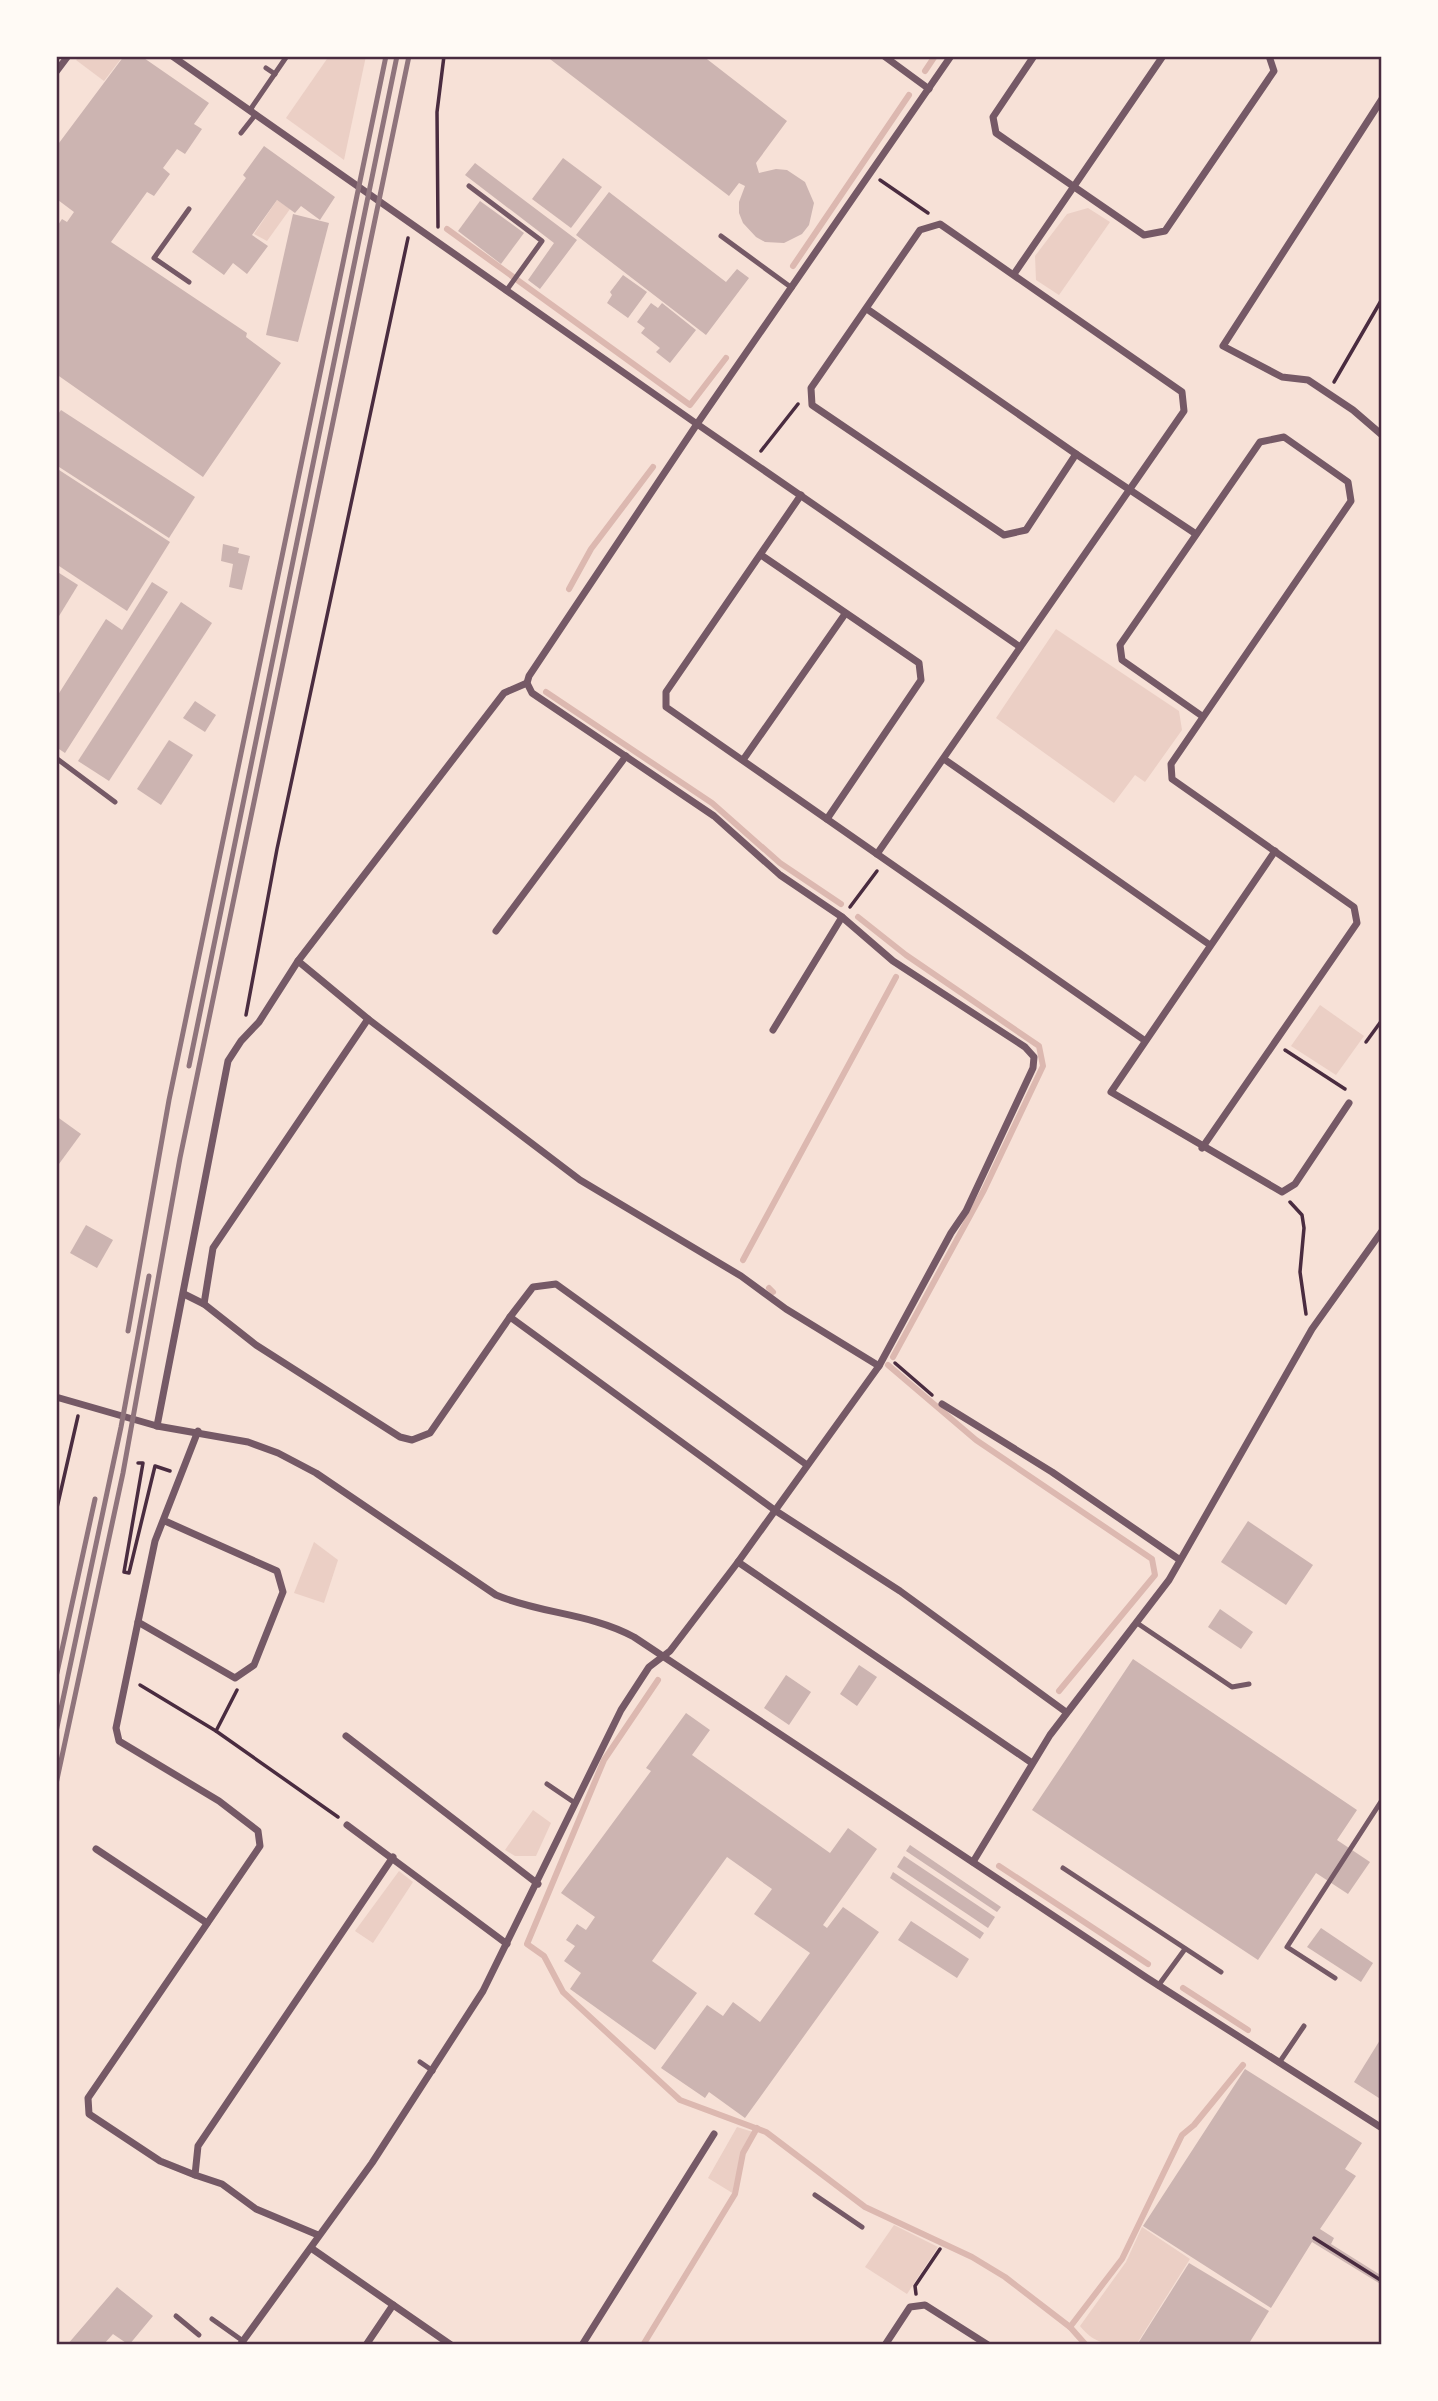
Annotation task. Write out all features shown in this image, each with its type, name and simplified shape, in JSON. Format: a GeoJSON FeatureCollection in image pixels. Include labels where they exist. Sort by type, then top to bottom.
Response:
{"type":"FeatureCollection","features":[{"type":"Feature","properties":{"kind":"street"},"geometry":{"type":"LineString","coordinates":[[56,72],[68,56]]}},
{"type":"Feature","properties":{"kind":"street"},"geometry":{"type":"LineString","coordinates":[[172,56],[696,424],[1020,647]]}},
{"type":"Feature","properties":{"kind":"street"},"geometry":{"type":"LineString","coordinates":[[884,56],[929,89]]}},
{"type":"Feature","properties":{"kind":"street"},"geometry":{"type":"LineString","coordinates":[[157,1426],[228,1062],[241,1041],[259,1022],[298,961],[504,692],[527,683],[696,424],[872,175],[951,56]]}},
{"type":"Feature","properties":{"kind":"street"},"geometry":{"type":"LineString","coordinates":[[1034,56],[993,117],[996,134],[1144,235],[1165,231],[1274,71],[1269,56]]}},
{"type":"Feature","properties":{"kind":"street"},"geometry":{"type":"LineString","coordinates":[[1014,274],[1163,56]]}},
{"type":"Feature","properties":{"kind":"street"},"geometry":{"type":"LineString","coordinates":[[1382,99],[1223,346],[1282,377],[1308,380],[1382,435]]}},
{"type":"Feature","properties":{"kind":"street"},"geometry":{"type":"LineString","coordinates":[[877,854],[1184,411],[1181,392],[1014,274],[940,225],[920,230],[811,388],[812,405],[1004,535],[1026,530],[1076,454]]}},
{"type":"Feature","properties":{"kind":"street"},"geometry":{"type":"LineString","coordinates":[[867,309],[1196,534]]}},
{"type":"Feature","properties":{"kind":"street"},"geometry":{"type":"LineString","coordinates":[[1202,716],[1122,660],[1120,645],[1260,442],[1284,437],[1348,482],[1351,501],[1171,764],[1172,779],[1354,907],[1357,923],[1202,1148]]}},
{"type":"Feature","properties":{"kind":"street"},"geometry":{"type":"LineString","coordinates":[[801,495],[666,692],[666,707],[1144,1041]]}},
{"type":"Feature","properties":{"kind":"street"},"geometry":{"type":"LineString","coordinates":[[761,555],[919,663],[921,680],[827,819]]}},
{"type":"Feature","properties":{"kind":"street"},"geometry":{"type":"LineString","coordinates":[[743,760],[845,614]]}},
{"type":"Feature","properties":{"kind":"street"},"geometry":{"type":"LineString","coordinates":[[242,2343],[433,2071],[483,1991],[621,1710],[649,1667],[670,1651],[776,1511],[879,1366],[951,1233],[966,1211],[1033,1068],[1034,1057],[1025,1047],[893,961],[842,917],[780,874],[714,816],[532,693],[527,683]]}},
{"type":"Feature","properties":{"kind":"street"},"geometry":{"type":"LineString","coordinates":[[496,931],[626,756]]}},
{"type":"Feature","properties":{"kind":"street"},"geometry":{"type":"LineString","coordinates":[[944,759],[1210,945]]}},
{"type":"Feature","properties":{"kind":"street"},"geometry":{"type":"LineString","coordinates":[[1275,851],[1111,1092],[1202,1148],[1282,1192],[1295,1184],[1349,1103]]}},
{"type":"Feature","properties":{"kind":"street"},"geometry":{"type":"LineString","coordinates":[[773,1030],[842,917]]}},
{"type":"Feature","properties":{"kind":"street"},"geometry":{"type":"LineString","coordinates":[[298,961],[368,1020],[580,1181],[741,1276],[786,1309],[879,1366]]}},
{"type":"Feature","properties":{"kind":"street"},"geometry":{"type":"LineString","coordinates":[[204,1304],[213,1248],[368,1020]]}},
{"type":"Feature","properties":{"kind":"street"},"geometry":{"type":"LineString","coordinates":[[973,1862],[1066,1712],[1137,1623],[1185,1556],[1312,1329],[1382,1231]]}},
{"type":"Feature","properties":{"kind":"street"},"geometry":{"type":"LineString","coordinates":[[184,1294],[204,1304],[256,1345],[400,1437],[412,1440],[430,1433],[533,1287],[556,1284],[807,1465]]}},
{"type":"Feature","properties":{"kind":"street"},"geometry":{"type":"LineString","coordinates":[[510,1317],[776,1511],[900,1591],[1066,1712]]}},
{"type":"Feature","properties":{"kind":"street"},"geometry":{"type":"LineString","coordinates":[[56,1397],[157,1426],[198,1431],[247,1442],[316,1473],[496,1595],[514,1603],[597,1620],[634,1637],[1158,1986],[1382,2128]]}},
{"type":"Feature","properties":{"kind":"street"},"geometry":{"type":"LineString","coordinates":[[942,1404],[1185,1556]]}},
{"type":"Feature","properties":{"kind":"street"},"geometry":{"type":"LineString","coordinates":[[198,1431],[155,1541],[116,1728],[119,1741],[219,1801],[258,1831],[260,1846],[88,2098],[89,2115],[160,2161],[222,2184],[256,2209],[318,2235]]}},
{"type":"Feature","properties":{"kind":"street"},"geometry":{"type":"LineString","coordinates":[[138,1622],[235,1678],[254,1665],[284,1592],[277,1571],[165,1521]]}},
{"type":"Feature","properties":{"kind":"street"},"geometry":{"type":"LineString","coordinates":[[738,1562],[1032,1763]]}},
{"type":"Feature","properties":{"kind":"street"},"geometry":{"type":"LineString","coordinates":[[346,1736],[537,1884]]}},
{"type":"Feature","properties":{"kind":"street"},"geometry":{"type":"LineString","coordinates":[[345,1822],[506,1944]]}},
{"type":"Feature","properties":{"kind":"street"},"geometry":{"type":"LineString","coordinates":[[96,1849],[207,1923]]}},
{"type":"Feature","properties":{"kind":"street"},"geometry":{"type":"LineString","coordinates":[[195,2175],[198,2146],[393,1857]]}},
{"type":"Feature","properties":{"kind":"street"},"geometry":{"type":"LineString","coordinates":[[582,2345],[713,2134]]}},
{"type":"Feature","properties":{"kind":"street"},"geometry":{"type":"LineString","coordinates":[[311,2248],[451,2345]]}},
{"type":"Feature","properties":{"kind":"street"},"geometry":{"type":"LineString","coordinates":[[366,2345],[393,2305]]}},
{"type":"Feature","properties":{"kind":"street"},"geometry":{"type":"LineString","coordinates":[[885,2345],[910,2307],[925,2305],[988,2345]]}},
{"type":"Feature","properties":{"kind":"lane"},"geometry":{"type":"LineString","coordinates":[[241,133],[287,56]]}},
{"type":"Feature","properties":{"kind":"lane"},"geometry":{"type":"LineString","coordinates":[[266,68],[275,74]]}},
{"type":"Feature","properties":{"kind":"lane"},"geometry":{"type":"LineString","coordinates":[[470,186],[542,241],[506,291]]}},
{"type":"Feature","properties":{"kind":"lane"},"geometry":{"type":"LineString","coordinates":[[189,209],[154,258],[189,282]]}},
{"type":"Feature","properties":{"kind":"lane"},"geometry":{"type":"LineString","coordinates":[[721,236],[792,288]]}},
{"type":"Feature","properties":{"kind":"lane"},"geometry":{"type":"LineString","coordinates":[[56,758],[115,802]]}},
{"type":"Feature","properties":{"kind":"lane"},"geometry":{"type":"LineString","coordinates":[[1137,1623],[1232,1687],[1249,1684]]}},
{"type":"Feature","properties":{"kind":"lane"},"geometry":{"type":"LineString","coordinates":[[547,1784],[575,1802]]}},
{"type":"Feature","properties":{"kind":"lane"},"geometry":{"type":"LineString","coordinates":[[1335,1978],[1287,1947],[1382,1800]]}},
{"type":"Feature","properties":{"kind":"lane"},"geometry":{"type":"LineString","coordinates":[[1063,1868],[1221,1972]]}},
{"type":"Feature","properties":{"kind":"lane"},"geometry":{"type":"LineString","coordinates":[[1158,1986],[1185,1948]]}},
{"type":"Feature","properties":{"kind":"lane"},"geometry":{"type":"LineString","coordinates":[[1279,2063],[1304,2026]]}},
{"type":"Feature","properties":{"kind":"lane"},"geometry":{"type":"LineString","coordinates":[[420,2062],[433,2071]]}},
{"type":"Feature","properties":{"kind":"lane"},"geometry":{"type":"LineString","coordinates":[[815,2195],[862,2227]]}},
{"type":"Feature","properties":{"kind":"lane"},"geometry":{"type":"LineString","coordinates":[[332,2275],[339,2267]]}},
{"type":"Feature","properties":{"kind":"lane"},"geometry":{"type":"LineString","coordinates":[[176,2316],[199,2335]]}},
{"type":"Feature","properties":{"kind":"lane"},"geometry":{"type":"LineString","coordinates":[[212,2319],[242,2343]]}},
{"type":"Feature","properties":{"kind":"path"},"geometry":{"type":"LineString","coordinates":[[431,237],[438,227],[437,112],[444,56]]}},
{"type":"Feature","properties":{"kind":"path"},"geometry":{"type":"LineString","coordinates":[[872,175],[923,208],[940,225]]}},
{"type":"Feature","properties":{"kind":"path"},"geometry":{"type":"LineString","coordinates":[[241,1041],[277,849],[411,223]]}},
{"type":"Feature","properties":{"kind":"path"},"geometry":{"type":"LineString","coordinates":[[1328,393],[1382,299]]}},
{"type":"Feature","properties":{"kind":"path"},"geometry":{"type":"LineString","coordinates":[[761,451],[811,388]]}},
{"type":"Feature","properties":{"kind":"path"},"geometry":{"type":"LineString","coordinates":[[842,917],[879,869]]}},
{"type":"Feature","properties":{"kind":"path"},"geometry":{"type":"LineString","coordinates":[[1366,1042],[1382,1020]]}},
{"type":"Feature","properties":{"kind":"path"},"geometry":{"type":"LineString","coordinates":[[1274,1043],[1345,1086],[1349,1103]]}},
{"type":"Feature","properties":{"kind":"path"},"geometry":{"type":"LineString","coordinates":[[1282,1192],[1302,1215],[1304,1228],[1300,1282],[1302,1303],[1312,1329]]}},
{"type":"Feature","properties":{"kind":"path"},"geometry":{"type":"LineString","coordinates":[[885,1356],[942,1404]]}},
{"type":"Feature","properties":{"kind":"path"},"geometry":{"type":"LineString","coordinates":[[56,1513],[80,1406]]}},
{"type":"Feature","properties":{"kind":"path"},"geometry":{"type":"LineString","coordinates":[[138,1463],[143,1463],[124,1572],[129,1573],[155,1466],[182,1476]]}},
{"type":"Feature","properties":{"kind":"path"},"geometry":{"type":"LineString","coordinates":[[128,1678],[216,1731],[345,1822]]}},
{"type":"Feature","properties":{"kind":"path"},"geometry":{"type":"LineString","coordinates":[[216,1731],[237,1692],[235,1678]]}},
{"type":"Feature","properties":{"kind":"path"},"geometry":{"type":"LineString","coordinates":[[1314,2238],[1382,2281]]}},
{"type":"Feature","properties":{"kind":"path"},"geometry":{"type":"LineString","coordinates":[[916,2306],[915,2286],[940,2249]]}},
{"type":"Feature","properties":{"kind":"shaded area"},"geometry":{"type":"Polygon","coordinates":[[[80,56],[123,56],[104,81],[76,60],[80,56]]]}},
{"type":"Feature","properties":{"kind":"shaded area"},"geometry":{"type":"Polygon","coordinates":[[[329,56],[366,56],[344,160],[286,118],[329,56]]]}},
{"type":"Feature","properties":{"kind":"shaded area"},"geometry":{"type":"Polygon","coordinates":[[[277,200],[290,209],[267,241],[254,234],[277,200]]]}},
{"type":"Feature","properties":{"kind":"shaded area"},"geometry":{"type":"Polygon","coordinates":[[[1088,208],[1110,222],[1059,295],[1036,280],[1035,256],[1067,214],[1088,208]]]}},
{"type":"Feature","properties":{"kind":"shaded area"},"geometry":{"type":"Polygon","coordinates":[[[1056,629],[1179,711],[1182,730],[1145,782],[1135,775],[1114,803],[996,718],[1056,629]]]}},
{"type":"Feature","properties":{"kind":"shaded area"},"geometry":{"type":"Polygon","coordinates":[[[1320,1005],[1364,1036],[1336,1075],[1291,1046],[1320,1005]]]}},
{"type":"Feature","properties":{"kind":"shaded area"},"geometry":{"type":"Polygon","coordinates":[[[314,1542],[338,1560],[324,1603],[294,1593],[314,1542]]]}},
{"type":"Feature","properties":{"kind":"shaded area"},"geometry":{"type":"Polygon","coordinates":[[[533,1810],[551,1823],[536,1856],[515,1856],[505,1850],[533,1810]]]}},
{"type":"Feature","properties":{"kind":"shaded area"},"geometry":{"type":"Polygon","coordinates":[[[399,1871],[413,1882],[373,1943],[355,1931],[399,1871]]]}},
{"type":"Feature","properties":{"kind":"shaded area"},"geometry":{"type":"Polygon","coordinates":[[[737,2127],[753,2132],[741,2153],[734,2194],[708,2178],[737,2127]]]}},
{"type":"Feature","properties":{"kind":"shaded area"},"geometry":{"type":"Polygon","coordinates":[[[894,2225],[938,2247],[907,2294],[865,2267],[894,2225]]]}},
{"type":"Feature","properties":{"kind":"shaded area"},"geometry":{"type":"Polygon","coordinates":[[[1142,2227],[1190,2259],[1136,2345],[1098,2341],[1080,2326],[1126,2262],[1142,2227]]]}},
{"type":"Feature","properties":{"kind":"building"},"geometry":{"type":"Polygon","coordinates":[[[124,56],[141,56],[209,103],[194,124],[202,129],[185,154],[177,149],[163,168],[170,174],[154,196],[147,192],[111,242],[247,333],[246,337],[281,363],[203,477],[56,374],[56,228],[62,219],[67,222],[74,212],[58,200],[56,202],[56,147],[124,56]]]}},
{"type":"Feature","properties":{"kind":"building"},"geometry":{"type":"Polygon","coordinates":[[[546,56],[703,56],[787,121],[756,163],[759,173],[776,169],[787,170],[805,182],[814,203],[809,225],[802,234],[784,243],[765,242],[756,237],[743,223],[739,213],[739,202],[745,186],[739,183],[729,196],[546,56]]]}},
{"type":"Feature","properties":{"kind":"building"},"geometry":{"type":"Polygon","coordinates":[[[264,146],[335,197],[320,220],[301,206],[295,213],[277,200],[252,235],[268,246],[247,274],[233,263],[224,275],[192,252],[246,178],[243,175],[264,146]]]}},
{"type":"Feature","properties":{"kind":"building"},"geometry":{"type":"Polygon","coordinates":[[[563,158],[602,187],[571,228],[532,199],[563,158]]]}},
{"type":"Feature","properties":{"kind":"building"},"geometry":{"type":"Polygon","coordinates":[[[475,163],[577,240],[540,289],[528,280],[554,243],[465,175],[475,163]]]}},
{"type":"Feature","properties":{"kind":"building"},"geometry":{"type":"Polygon","coordinates":[[[609,192],[726,282],[737,269],[749,278],[706,335],[576,235],[609,192]]]}},
{"type":"Feature","properties":{"kind":"building"},"geometry":{"type":"Polygon","coordinates":[[[480,201],[524,233],[501,264],[458,231],[480,201]]]}},
{"type":"Feature","properties":{"kind":"building"},"geometry":{"type":"Polygon","coordinates":[[[293,214],[329,223],[298,342],[266,335],[293,214]]]}},
{"type":"Feature","properties":{"kind":"building"},"geometry":{"type":"Polygon","coordinates":[[[623,275],[647,292],[628,318],[607,303],[612,295],[610,292],[623,275]]]}},
{"type":"Feature","properties":{"kind":"building"},"geometry":{"type":"Polygon","coordinates":[[[651,303],[658,308],[662,303],[696,330],[670,363],[656,352],[660,348],[641,333],[645,328],[637,322],[651,303]]]}},
{"type":"Feature","properties":{"kind":"building"},"geometry":{"type":"Polygon","coordinates":[[[61,410],[195,497],[169,538],[56,465],[56,417],[61,410]]]}},
{"type":"Feature","properties":{"kind":"building"},"geometry":{"type":"Polygon","coordinates":[[[56,468],[170,542],[127,611],[56,564],[56,468]]]}},
{"type":"Feature","properties":{"kind":"building"},"geometry":{"type":"Polygon","coordinates":[[[223,544],[239,548],[238,553],[250,556],[242,590],[229,587],[233,564],[221,561],[223,544]]]}},
{"type":"Feature","properties":{"kind":"building"},"geometry":{"type":"Polygon","coordinates":[[[56,571],[78,585],[56,621],[56,571]]]}},
{"type":"Feature","properties":{"kind":"building"},"geometry":{"type":"Polygon","coordinates":[[[152,582],[168,592],[65,753],[56,747],[56,698],[106,619],[122,630],[152,582]]]}},
{"type":"Feature","properties":{"kind":"building"},"geometry":{"type":"Polygon","coordinates":[[[181,602],[212,623],[109,781],[78,761],[181,602]]]}},
{"type":"Feature","properties":{"kind":"building"},"geometry":{"type":"Polygon","coordinates":[[[195,701],[216,715],[205,732],[183,718],[195,701]]]}},
{"type":"Feature","properties":{"kind":"building"},"geometry":{"type":"Polygon","coordinates":[[[169,740],[193,755],[161,805],[137,789],[169,740]]]}},
{"type":"Feature","properties":{"kind":"building"},"geometry":{"type":"Polygon","coordinates":[[[56,1116],[81,1134],[56,1168],[56,1116]]]}},
{"type":"Feature","properties":{"kind":"building"},"geometry":{"type":"Polygon","coordinates":[[[86,1225],[113,1240],[97,1268],[70,1253],[86,1225]]]}},
{"type":"Feature","properties":{"kind":"building"},"geometry":{"type":"Polygon","coordinates":[[[1248,1521],[1313,1565],[1286,1605],[1221,1562],[1248,1521]]]}},
{"type":"Feature","properties":{"kind":"building"},"geometry":{"type":"Polygon","coordinates":[[[1220,1609],[1253,1632],[1241,1649],[1208,1627],[1220,1609]]]}},
{"type":"Feature","properties":{"kind":"building"},"geometry":{"type":"Polygon","coordinates":[[[1133,1659],[1357,1810],[1337,1840],[1370,1862],[1348,1894],[1316,1873],[1258,1960],[1032,1810],[1133,1659]]]}},
{"type":"Feature","properties":{"kind":"building"},"geometry":{"type":"Polygon","coordinates":[[[859,1665],[877,1677],[857,1706],[840,1694],[859,1665]]]}},
{"type":"Feature","properties":{"kind":"building"},"geometry":{"type":"Polygon","coordinates":[[[786,1675],[811,1692],[789,1725],[764,1708],[786,1675]]]}},
{"type":"Feature","properties":{"kind":"building"},"geometry":{"type":"Polygon","coordinates":[[[686,1713],[710,1730],[692,1755],[830,1853],[848,1828],[877,1849],[823,1925],[827,1928],[843,1907],[879,1932],[745,2118],[709,2092],[705,2098],[661,2068],[707,2005],[723,2016],[733,2002],[760,2022],[810,1953],[754,1914],[772,1889],[727,1857],[652,1961],[697,1993],[655,2050],[570,1989],[581,1973],[564,1961],[575,1946],[566,1940],[577,1924],[586,1930],[595,1917],[561,1893],[651,1771],[646,1768],[686,1713]]]}},
{"type":"Feature","properties":{"kind":"building"},"geometry":{"type":"Polygon","coordinates":[[[910,1845],[1001,1907],[997,1912],[906,1851],[910,1845]]]}},
{"type":"Feature","properties":{"kind":"building"},"geometry":{"type":"Polygon","coordinates":[[[904,1856],[995,1917],[988,1928],[897,1867],[904,1856]]]}},
{"type":"Feature","properties":{"kind":"building"},"geometry":{"type":"Polygon","coordinates":[[[893,1872],[984,1933],[980,1939],[890,1878],[893,1872]]]}},
{"type":"Feature","properties":{"kind":"building"},"geometry":{"type":"Polygon","coordinates":[[[911,1921],[969,1959],[957,1978],[898,1940],[911,1921]]]}},
{"type":"Feature","properties":{"kind":"building"},"geometry":{"type":"Polygon","coordinates":[[[1321,1928],[1373,1963],[1361,1982],[1307,1947],[1321,1928]]]}},
{"type":"Feature","properties":{"kind":"building"},"geometry":{"type":"Polygon","coordinates":[[[1380,2040],[1382,2041],[1382,2100],[1354,2082],[1380,2040]]]}},
{"type":"Feature","properties":{"kind":"building"},"geometry":{"type":"Polygon","coordinates":[[[1245,2069],[1362,2143],[1345,2169],[1356,2176],[1320,2229],[1334,2238],[1331,2244],[1382,2276],[1382,2285],[1312,2242],[1271,2308],[1143,2226],[1245,2069]]]}},
{"type":"Feature","properties":{"kind":"building"},"geometry":{"type":"Polygon","coordinates":[[[1189,2263],[1269,2311],[1248,2345],[1137,2345],[1189,2263]]]}},
{"type":"Feature","properties":{"kind":"building"},"geometry":{"type":"Polygon","coordinates":[[[117,2287],[153,2316],[129,2345],[113,2334],[103,2345],[67,2345],[117,2287]]]}},
{"type":"Feature","properties":{"kind":"waterway"},"geometry":{"type":"LineString","coordinates":[[925,71],[935,56]]}},
{"type":"Feature","properties":{"kind":"waterway"},"geometry":{"type":"LineString","coordinates":[[793,266],[909,95]]}},
{"type":"Feature","properties":{"kind":"waterway"},"geometry":{"type":"LineString","coordinates":[[447,229],[690,405],[726,358]]}},
{"type":"Feature","properties":{"kind":"waterway"},"geometry":{"type":"LineString","coordinates":[[569,589],[591,549],[653,467]]}},
{"type":"Feature","properties":{"kind":"waterway"},"geometry":{"type":"LineString","coordinates":[[546,692],[712,803],[780,863],[841,904]]}},
{"type":"Feature","properties":{"kind":"waterway"},"geometry":{"type":"LineString","coordinates":[[858,917],[906,955],[1039,1046],[1043,1066],[984,1190],[893,1357]]}},
{"type":"Feature","properties":{"kind":"waterway"},"geometry":{"type":"LineString","coordinates":[[743,1260],[896,977]]}},
{"type":"Feature","properties":{"kind":"waterway"},"geometry":{"type":"LineString","coordinates":[[769,1288],[773,1292]]}},
{"type":"Feature","properties":{"kind":"waterway"},"geometry":{"type":"LineString","coordinates":[[888,1365],[976,1440],[1152,1559],[1155,1575],[1059,1691]]}},
{"type":"Feature","properties":{"kind":"waterway"},"geometry":{"type":"LineString","coordinates":[[658,1680],[604,1760],[527,1944],[544,1956],[563,1992],[680,2100],[766,2132],[865,2207],[972,2257],[1005,2277],[1070,2327],[1086,2345]]}},
{"type":"Feature","properties":{"kind":"waterway"},"geometry":{"type":"LineString","coordinates":[[999,1866],[1148,1964]]}},
{"type":"Feature","properties":{"kind":"waterway"},"geometry":{"type":"LineString","coordinates":[[1183,1988],[1248,2030]]}},
{"type":"Feature","properties":{"kind":"waterway"},"geometry":{"type":"LineString","coordinates":[[1070,2327],[1122,2259],[1182,2135],[1194,2125],[1243,2065]]}},
{"type":"Feature","properties":{"kind":"waterway"},"geometry":{"type":"LineString","coordinates":[[643,2345],[735,2194],[743,2153],[757,2128]]}},
{"type":"Feature","properties":{"kind":"railway"},"geometry":{"type":"LineString","coordinates":[[128,1331],[169,1100],[386,56]]}},
{"type":"Feature","properties":{"kind":"railway"},"geometry":{"type":"LineString","coordinates":[[189,1066],[397,56]]}},
{"type":"Feature","properties":{"kind":"railway"},"geometry":{"type":"LineString","coordinates":[[56,1784],[123,1473],[180,1158],[409,56]]}},
{"type":"Feature","properties":{"kind":"railway"},"geometry":{"type":"LineString","coordinates":[[56,1732],[121,1427],[149,1276]]}},
{"type":"Feature","properties":{"kind":"railway"},"geometry":{"type":"LineString","coordinates":[[56,1677],[95,1499]]}}]}
